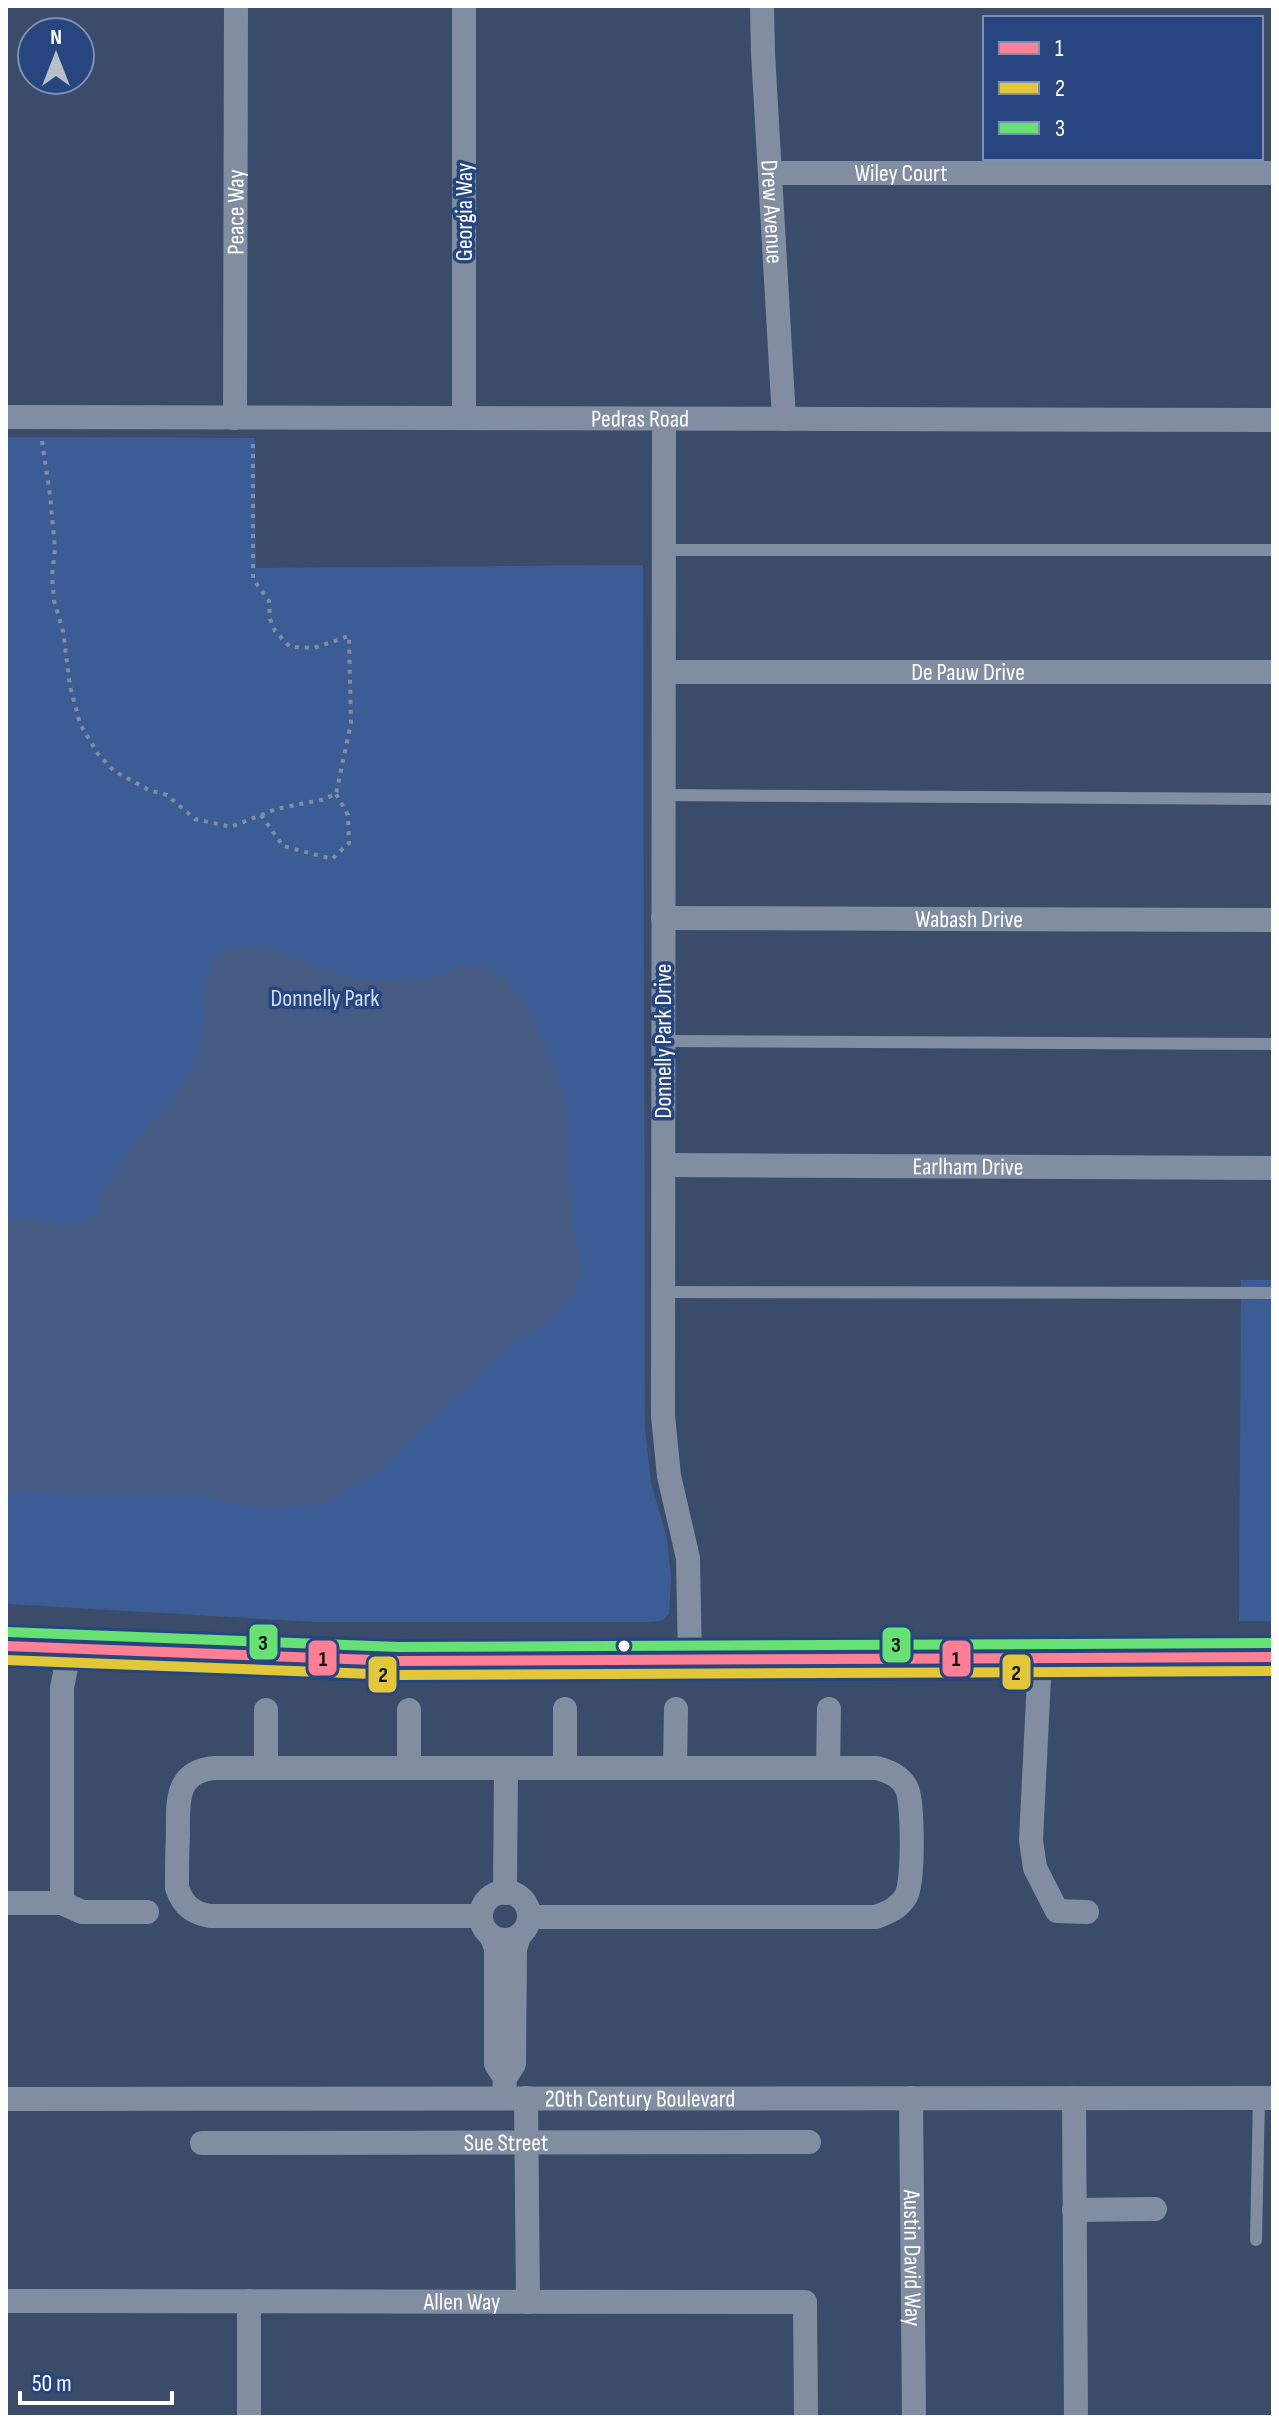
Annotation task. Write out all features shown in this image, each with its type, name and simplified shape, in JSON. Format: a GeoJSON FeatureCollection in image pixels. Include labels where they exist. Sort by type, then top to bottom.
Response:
{"type":"FeatureCollection","features":[{"type":"Feature","properties":{"kind":"street","name":"Peace Way"},"geometry":{"type":"LineString","coordinates":[[235,418],[236,6]]}},
{"type":"Feature","properties":{"kind":"street","name":"Georgia Way"},"geometry":{"type":"LineString","coordinates":[[464,6],[464,418]]}},
{"type":"Feature","properties":{"kind":"street","name":"Drew Avenue"},"geometry":{"type":"LineString","coordinates":[[762,6],[784,419]]}},
{"type":"Feature","properties":{"kind":"street","name":"Wiley Court"},"geometry":{"type":"LineString","coordinates":[[771,173],[1273,173]]}},
{"type":"Feature","properties":{"kind":"street","name":"Pedras Road"},"geometry":{"type":"LineString","coordinates":[[6,417],[1273,420]]}},
{"type":"Feature","properties":{"kind":"street","name":"Donnelly Park Drive"},"geometry":{"type":"LineString","coordinates":[[664,419],[662,1292],[665,1452],[688,1558],[690,1660]]}},
{"type":"Feature","properties":{"kind":"street","name":"De Pauw Drive"},"geometry":{"type":"LineString","coordinates":[[664,672],[1273,672]]}},
{"type":"Feature","properties":{"kind":"street","name":"Wabash Drive"},"geometry":{"type":"LineString","coordinates":[[663,918],[1273,920]]}},
{"type":"Feature","properties":{"kind":"street","name":"Earlham Drive"},"geometry":{"type":"LineString","coordinates":[[664,1165],[1273,1168]]}},
{"type":"Feature","properties":{"kind":"street"},"geometry":{"type":"LineString","coordinates":[[6,1646],[399,1661],[1273,1657]]}},
{"type":"Feature","properties":{"kind":"street"},"geometry":{"type":"LineString","coordinates":[[62,1903],[62,1688],[70,1648]]}},
{"type":"Feature","properties":{"kind":"street"},"geometry":{"type":"LineString","coordinates":[[1040,1658],[1031,1840],[1035,1868],[1057,1911],[1087,1912]]}},
{"type":"Feature","properties":{"kind":"street"},"geometry":{"type":"LineString","coordinates":[[565,1709],[565,1768]]}},
{"type":"Feature","properties":{"kind":"street"},"geometry":{"type":"LineString","coordinates":[[675,1768],[676,1709]]}},
{"type":"Feature","properties":{"kind":"street"},"geometry":{"type":"LineString","coordinates":[[828,1768],[829,1709]]}},
{"type":"Feature","properties":{"kind":"street"},"geometry":{"type":"LineString","coordinates":[[266,1710],[266,1768]]}},
{"type":"Feature","properties":{"kind":"street"},"geometry":{"type":"LineString","coordinates":[[409,1710],[409,1768]]}},
{"type":"Feature","properties":{"kind":"street"},"geometry":{"type":"LineString","coordinates":[[505,1893],[506,1768]]}},
{"type":"Feature","properties":{"kind":"street"},"geometry":{"type":"LineString","coordinates":[[828,1768],[877,1768],[889,1771],[907,1789],[910,1802],[911,1878],[901,1904],[890,1912],[876,1917],[524,1926],[505,1940],[486,1926],[210,1916],[188,1908],[177,1888],[178,1803],[189,1777],[200,1769],[828,1768]]}},
{"type":"Feature","properties":{"kind":"street"},"geometry":{"type":"LineString","coordinates":[[512,2091],[515,1949],[524,1926],[525,1903],[513,1894],[505,1893],[486,1902],[486,1926],[496,1948],[496,2064],[512,2091],[527,2142],[528,2302]]}},
{"type":"Feature","properties":{"kind":"street"},"geometry":{"type":"LineString","coordinates":[[6,1903],[62,1903],[82,1912],[147,1912]]}},
{"type":"Feature","properties":{"kind":"street","name":"20th Century Boulevard"},"geometry":{"type":"LineString","coordinates":[[6,2099],[512,2091],[911,2098],[1266,2098]]}},
{"type":"Feature","properties":{"kind":"street","name":"Austin David Way"},"geometry":{"type":"LineString","coordinates":[[911,2098],[914,2417]]}},
{"type":"Feature","properties":{"kind":"street"},"geometry":{"type":"LineString","coordinates":[[1074,2098],[1076,2417]]}},
{"type":"Feature","properties":{"kind":"street","name":"Sue Street"},"geometry":{"type":"LineString","coordinates":[[202,2143],[809,2142]]}},
{"type":"Feature","properties":{"kind":"street"},"geometry":{"type":"LineString","coordinates":[[1074,2210],[1155,2209]]}},
{"type":"Feature","properties":{"kind":"street","name":"Allen Way"},"geometry":{"type":"LineString","coordinates":[[6,2301],[805,2302],[806,2417]]}},
{"type":"Feature","properties":{"kind":"street"},"geometry":{"type":"LineString","coordinates":[[249,2301],[249,2417]]}},
{"type":"Feature","properties":{"kind":"lane"},"geometry":{"type":"LineString","coordinates":[[663,550],[1273,550]]}},
{"type":"Feature","properties":{"kind":"lane"},"geometry":{"type":"LineString","coordinates":[[664,795],[1273,799]]}},
{"type":"Feature","properties":{"kind":"lane"},"geometry":{"type":"LineString","coordinates":[[663,1041],[1273,1044]]}},
{"type":"Feature","properties":{"kind":"lane"},"geometry":{"type":"LineString","coordinates":[[662,1292],[1273,1293]]}},
{"type":"Feature","properties":{"kind":"lane"},"geometry":{"type":"LineString","coordinates":[[1256,2240],[1266,2098]]}},
{"type":"Feature","properties":{"kind":"path"},"geometry":{"type":"LineString","coordinates":[[42,441],[55,549],[52,576],[54,601],[63,631],[70,686],[80,724],[98,754],[114,771],[149,790],[167,795],[195,819],[231,827],[276,809],[336,794]]}},
{"type":"Feature","properties":{"kind":"path"},"geometry":{"type":"LineString","coordinates":[[253,441],[253,579],[269,601],[270,619],[275,631],[290,647],[302,649],[349,636],[351,723],[336,794],[348,815],[349,843],[332,859],[283,846],[261,815]]}},
{"type":"Feature","properties":{"kind":"green space","name":"Donnelly Park"},"geometry":{"type":"Polygon","coordinates":[[[6,437],[255,438],[256,568],[643,565],[645,1428],[651,1482],[667,1539],[671,1577],[669,1614],[663,1620],[314,1622],[6,1604],[6,437]]]}},
{"type":"Feature","properties":{"kind":"green space"},"geometry":{"type":"Polygon","coordinates":[[[1241,1280],[1273,1280],[1273,1621],[1239,1621],[1241,1280]]]}},
{"type":"Feature","properties":{"kind":"shaded area"},"geometry":{"type":"Polygon","coordinates":[[[236,945],[272,949],[350,977],[395,981],[430,979],[461,966],[476,966],[499,973],[508,981],[530,1011],[554,1066],[568,1113],[568,1187],[573,1204],[575,1241],[584,1273],[563,1306],[547,1322],[514,1342],[374,1474],[326,1503],[253,1507],[199,1496],[6,1492],[6,1218],[68,1226],[101,1213],[97,1197],[147,1126],[177,1094],[195,1061],[205,1020],[203,994],[212,958],[236,945]]]}},
{"type":"Feature","properties":{"kind":"transit line","name":"3"},"geometry":{"type":"LineString","coordinates":[[7,1632],[399,1647],[1273,1643]]}},
{"type":"Feature","properties":{"kind":"transit line","name":"1"},"geometry":{"type":"LineString","coordinates":[[6,1646],[399,1661],[1273,1657]]}},
{"type":"Feature","properties":{"kind":"transit line","name":"2"},"geometry":{"type":"LineString","coordinates":[[6,1660],[399,1675],[1273,1671]]}}]}
